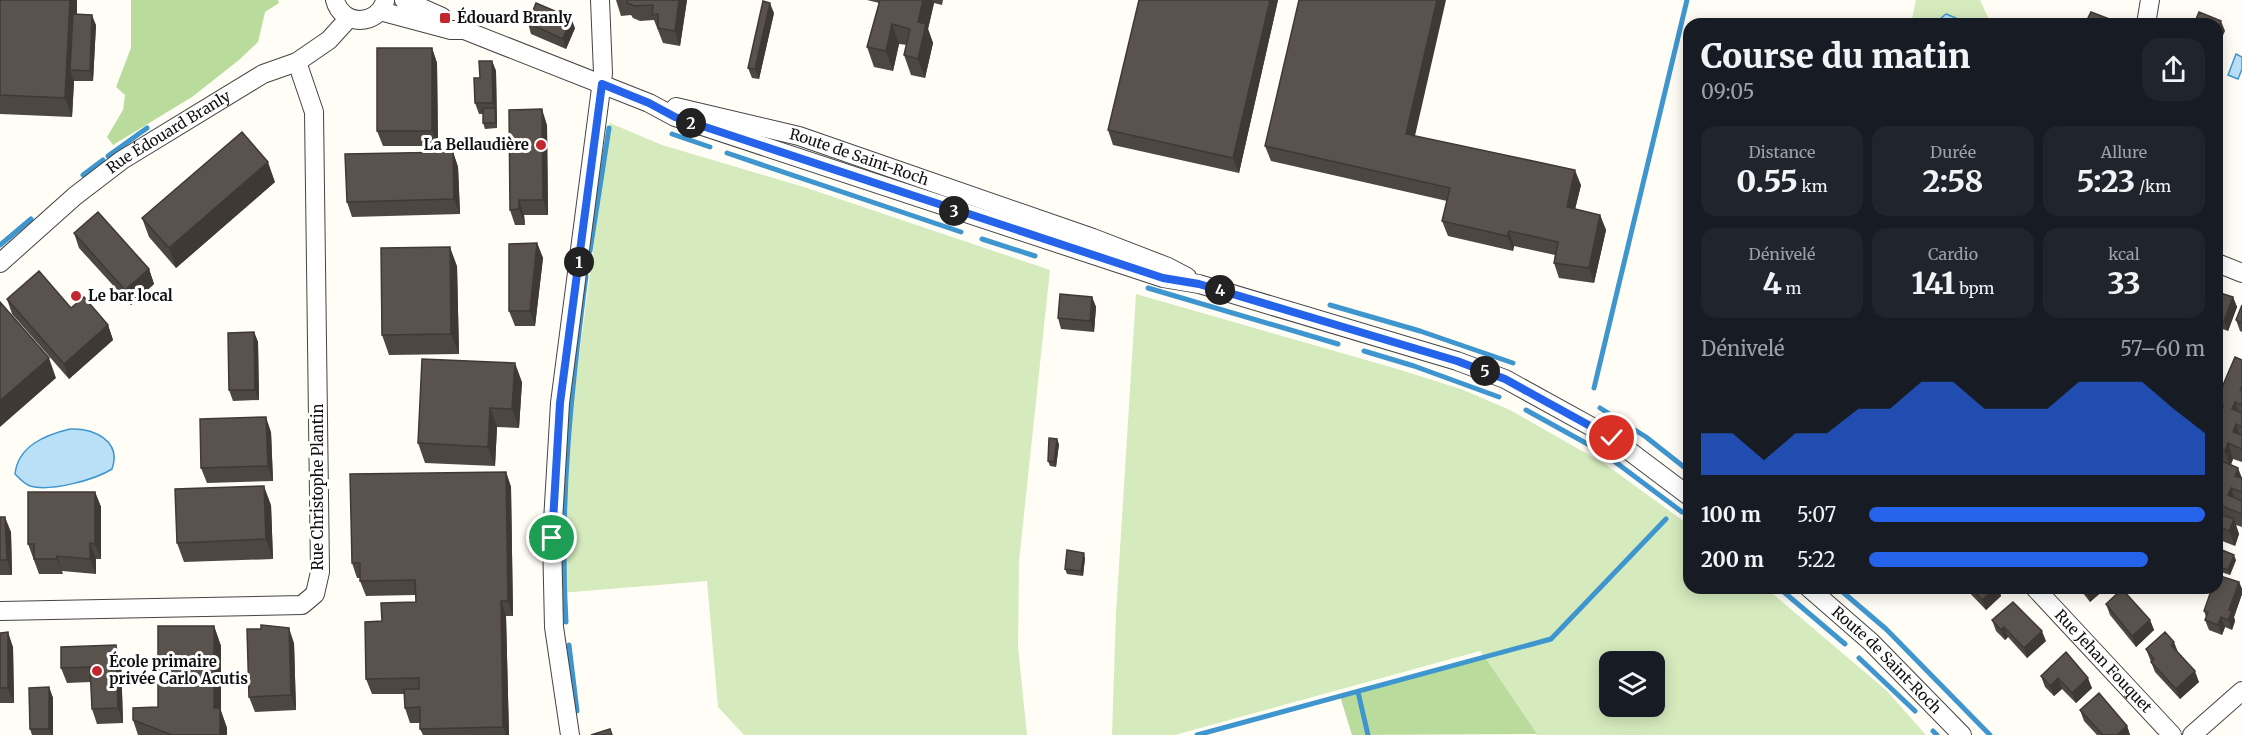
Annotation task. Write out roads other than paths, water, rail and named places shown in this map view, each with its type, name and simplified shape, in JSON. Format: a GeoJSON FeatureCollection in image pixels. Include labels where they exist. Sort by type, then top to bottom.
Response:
{"type":"FeatureCollection","features":[{"type":"Feature","properties":{"kind":"street"},"geometry":{"type":"LineString","coordinates":[[335,0],[341,13],[349,18],[366,20],[383,6]]}},
{"type":"Feature","properties":{"kind":"street","name":"Route de Saint-Roch"},"geometry":{"type":"LineString","coordinates":[[404,0],[455,22],[464,30]]}},
{"type":"Feature","properties":{"kind":"street"},"geometry":{"type":"LineString","coordinates":[[570,735],[554,627],[552,538],[560,403],[602,81],[600,0]]}},
{"type":"Feature","properties":{"kind":"street"},"geometry":{"type":"LineString","coordinates":[[2147,18],[2150,0]]}},
{"type":"Feature","properties":{"kind":"street","name":"Route de Saint-Roch"},"geometry":{"type":"LineString","coordinates":[[383,6],[451,30],[464,30],[602,81],[684,120],[958,213],[1163,278],[1199,284],[1457,361],[1505,379],[1612,438],[1683,491]]}},
{"type":"Feature","properties":{"kind":"street","name":"Rue Édouard Branly"},"geometry":{"type":"LineString","coordinates":[[0,263],[75,196],[122,160],[263,74],[297,62],[329,40],[349,18]]}},
{"type":"Feature","properties":{"kind":"street","name":"Rue Christophe Plantin"},"geometry":{"type":"LineString","coordinates":[[0,612],[302,605],[315,594],[320,572],[314,112],[297,62]]}},
{"type":"Feature","properties":{"kind":"street"},"geometry":{"type":"LineString","coordinates":[[2223,265],[2242,273]]}},
{"type":"Feature","properties":{"kind":"street","name":"Route de Saint-Roch"},"geometry":{"type":"LineString","coordinates":[[1816,594],[1871,642],[1962,735]]}},
{"type":"Feature","properties":{"kind":"street","name":"Rue Jehan Fouquet"},"geometry":{"type":"LineString","coordinates":[[2041,594],[2172,735]]}},
{"type":"Feature","properties":{"kind":"street"},"geometry":{"type":"LineString","coordinates":[[2192,735],[2242,691]]}},
{"type":"Feature","properties":{"kind":"water"},"geometry":{"type":"Polygon","coordinates":[[[1946,14],[1956,18],[1941,18],[1946,14]]]}},
{"type":"Feature","properties":{"kind":"water"},"geometry":{"type":"Polygon","coordinates":[[[2236,54],[2242,57],[2242,69],[2238,79],[2228,75],[2236,54]]]}},
{"type":"Feature","properties":{"kind":"water"},"geometry":{"type":"Polygon","coordinates":[[[70,429],[88,431],[104,438],[113,451],[112,469],[84,481],[48,487],[30,486],[15,474],[21,456],[34,443],[70,429]]]}},
{"type":"Feature","properties":{"kind":"waterway"},"geometry":{"type":"LineString","coordinates":[[1594,388],[1687,0]]}},
{"type":"Feature","properties":{"kind":"waterway"},"geometry":{"type":"LineString","coordinates":[[108,156],[147,128]]}},
{"type":"Feature","properties":{"kind":"waterway"},"geometry":{"type":"LineString","coordinates":[[590,251],[609,128]]}},
{"type":"Feature","properties":{"kind":"waterway"},"geometry":{"type":"LineString","coordinates":[[672,134],[710,147]]}},
{"type":"Feature","properties":{"kind":"waterway"},"geometry":{"type":"LineString","coordinates":[[727,153],[961,232]]}},
{"type":"Feature","properties":{"kind":"waterway"},"geometry":{"type":"LineString","coordinates":[[83,175],[103,160]]}},
{"type":"Feature","properties":{"kind":"waterway"},"geometry":{"type":"LineString","coordinates":[[0,245],[31,219]]}},
{"type":"Feature","properties":{"kind":"waterway"},"geometry":{"type":"LineString","coordinates":[[982,239],[1035,256]]}},
{"type":"Feature","properties":{"kind":"waterway"},"geometry":{"type":"LineString","coordinates":[[566,622],[565,492],[586,276]]}},
{"type":"Feature","properties":{"kind":"waterway"},"geometry":{"type":"LineString","coordinates":[[1148,288],[1338,344]]}},
{"type":"Feature","properties":{"kind":"waterway"},"geometry":{"type":"LineString","coordinates":[[1330,305],[1420,331],[1513,363]]}},
{"type":"Feature","properties":{"kind":"waterway"},"geometry":{"type":"LineString","coordinates":[[1364,351],[1414,366],[1499,397]]}},
{"type":"Feature","properties":{"kind":"waterway"},"geometry":{"type":"LineString","coordinates":[[1600,408],[1646,437],[1683,466]]}},
{"type":"Feature","properties":{"kind":"waterway"},"geometry":{"type":"LineString","coordinates":[[1526,410],[1602,452],[1682,512]]}},
{"type":"Feature","properties":{"kind":"waterway"},"geometry":{"type":"LineString","coordinates":[[1197,735],[1551,639],[1666,519]]}},
{"type":"Feature","properties":{"kind":"waterway"},"geometry":{"type":"LineString","coordinates":[[1786,594],[1845,644]]}},
{"type":"Feature","properties":{"kind":"waterway"},"geometry":{"type":"LineString","coordinates":[[1845,594],[1886,629],[1990,735]]}},
{"type":"Feature","properties":{"kind":"waterway"},"geometry":{"type":"LineString","coordinates":[[569,645],[577,711]]}},
{"type":"Feature","properties":{"kind":"waterway"},"geometry":{"type":"LineString","coordinates":[[1859,658],[1915,711]]}},
{"type":"Feature","properties":{"kind":"waterway"},"geometry":{"type":"LineString","coordinates":[[1358,692],[1368,735]]}},
{"type":"Feature","properties":{"kind":"waterway"},"geometry":{"type":"LineString","coordinates":[[1933,731],[1937,735]]}},
{"type":"Feature","properties":{"kind":"place","name":"Édouard Branly"},"geometry":{"type":"Point","coordinates":[445,18]}},
{"type":"Feature","properties":{"kind":"place","name":"La Bellaudière"},"geometry":{"type":"Point","coordinates":[541,145]}},
{"type":"Feature","properties":{"kind":"place","name":"Le bar local"},"geometry":{"type":"Point","coordinates":[76,296]}},
{"type":"Feature","properties":{"kind":"place","name":"École primaire privée Carlo Acutis"},"geometry":{"type":"Point","coordinates":[97,671]}}]}
